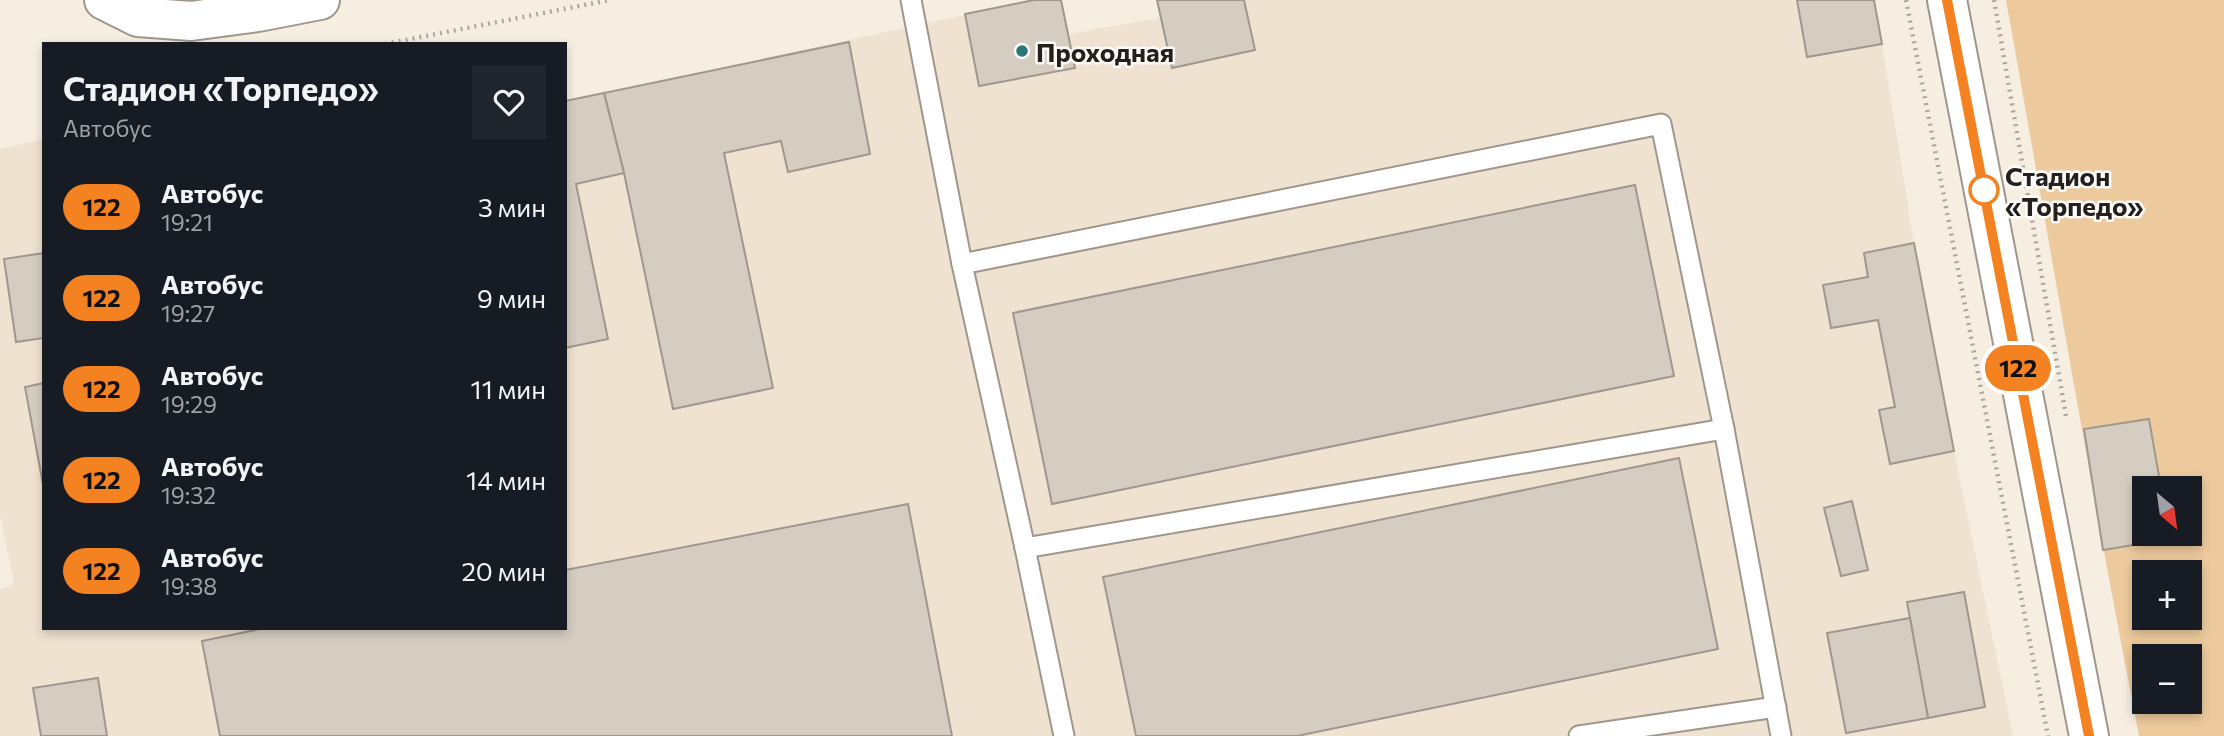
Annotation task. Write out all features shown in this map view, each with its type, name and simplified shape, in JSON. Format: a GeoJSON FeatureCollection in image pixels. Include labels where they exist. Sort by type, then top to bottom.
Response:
{"type":"FeatureCollection","features":[{"type":"Feature","properties":{"kind":"street"},"geometry":{"type":"LineString","coordinates":[[104,0],[138,17],[191,21],[320,0]]}},
{"type":"Feature","properties":{"kind":"street"},"geometry":{"type":"LineString","coordinates":[[1947,0],[2089,736]]}},
{"type":"Feature","properties":{"kind":"lane"},"geometry":{"type":"LineString","coordinates":[[911,0],[962,264],[1026,548],[1064,736]]}},
{"type":"Feature","properties":{"kind":"lane"},"geometry":{"type":"LineString","coordinates":[[962,264],[1661,124],[1724,429],[1781,736]]}},
{"type":"Feature","properties":{"kind":"lane"},"geometry":{"type":"LineString","coordinates":[[1026,548],[1724,429]]}},
{"type":"Feature","properties":{"kind":"lane"},"geometry":{"type":"LineString","coordinates":[[1579,736],[1776,707]]}},
{"type":"Feature","properties":{"kind":"path"},"geometry":{"type":"LineString","coordinates":[[395,42],[610,0]]}},
{"type":"Feature","properties":{"kind":"path"},"geometry":{"type":"LineString","coordinates":[[1906,0],[2048,736]]}},
{"type":"Feature","properties":{"kind":"path"},"geometry":{"type":"LineString","coordinates":[[1994,0],[2068,427]]}},
{"type":"Feature","properties":{"kind":"shaded area"},"geometry":{"type":"Polygon","coordinates":[[[1034,0],[1061,0],[1069,34],[1160,18],[1157,0],[1797,0],[1808,57],[1882,44],[1914,243],[1864,253],[1868,277],[1823,285],[1831,328],[1878,320],[1895,407],[1879,410],[1890,464],[1954,451],[2013,736],[0,736],[0,590],[14,583],[0,516],[0,149],[42,139],[42,630],[567,630],[567,101],[1034,0]]]}},
{"type":"Feature","properties":{"kind":"shaded area"},"geometry":{"type":"Polygon","coordinates":[[[2006,0],[2224,0],[2224,736],[2139,736],[2135,714],[2202,714],[2202,644],[2132,644],[2132,699],[2006,0]]]}},
{"type":"Feature","properties":{"kind":"building","name":"Проходная"},"geometry":{"type":"Polygon","coordinates":[[[1034,0],[1061,0],[1075,68],[979,86],[965,14],[1034,0]]]}},
{"type":"Feature","properties":{"kind":"building"},"geometry":{"type":"Polygon","coordinates":[[[1157,0],[1244,0],[1255,50],[1172,68],[1157,0]]]}},
{"type":"Feature","properties":{"kind":"building"},"geometry":{"type":"Polygon","coordinates":[[[1797,0],[1874,0],[1882,44],[1807,57],[1797,0]]]}},
{"type":"Feature","properties":{"kind":"building"},"geometry":{"type":"Polygon","coordinates":[[[849,42],[870,154],[788,172],[781,141],[724,153],[773,388],[673,409],[624,173],[604,93],[849,42]]]}},
{"type":"Feature","properties":{"kind":"building"},"geometry":{"type":"Polygon","coordinates":[[[604,93],[624,173],[576,184],[608,339],[567,348],[567,101],[604,93]]]}},
{"type":"Feature","properties":{"kind":"building"},"geometry":{"type":"Polygon","coordinates":[[[1635,185],[1674,376],[1052,504],[1013,313],[1635,185]]]}},
{"type":"Feature","properties":{"kind":"building"},"geometry":{"type":"Polygon","coordinates":[[[1914,243],[1954,451],[1890,464],[1879,410],[1895,407],[1878,320],[1831,328],[1823,285],[1868,277],[1864,253],[1914,243]]]}},
{"type":"Feature","properties":{"kind":"building"},"geometry":{"type":"Polygon","coordinates":[[[42,253],[42,338],[16,342],[4,259],[42,253]]]}},
{"type":"Feature","properties":{"kind":"building"},"geometry":{"type":"Polygon","coordinates":[[[42,383],[42,479],[25,387],[42,383]]]}},
{"type":"Feature","properties":{"kind":"building"},"geometry":{"type":"Polygon","coordinates":[[[2149,419],[2159,476],[2132,476],[2132,545],[2103,550],[2084,429],[2149,419]]]}},
{"type":"Feature","properties":{"kind":"building"},"geometry":{"type":"Polygon","coordinates":[[[1679,458],[1718,649],[1297,736],[1136,736],[1103,577],[1679,458]]]}},
{"type":"Feature","properties":{"kind":"building"},"geometry":{"type":"Polygon","coordinates":[[[1852,501],[1868,570],[1841,576],[1824,508],[1852,501]]]}},
{"type":"Feature","properties":{"kind":"building"},"geometry":{"type":"Polygon","coordinates":[[[908,504],[952,736],[220,736],[202,641],[255,630],[567,630],[567,570],[908,504]]]}},
{"type":"Feature","properties":{"kind":"building"},"geometry":{"type":"Polygon","coordinates":[[[1964,592],[1985,707],[1928,718],[1907,602],[1964,592]]]}},
{"type":"Feature","properties":{"kind":"building"},"geometry":{"type":"Polygon","coordinates":[[[1910,618],[1928,718],[1846,733],[1827,633],[1910,618]]]}},
{"type":"Feature","properties":{"kind":"building"},"geometry":{"type":"Polygon","coordinates":[[[98,678],[107,736],[41,736],[33,688],[98,678]]]}},
{"type":"Feature","properties":{"kind":"bus line","name":"122"},"geometry":{"type":"LineString","coordinates":[[1947,0],[2089,736]]}},
{"type":"Feature","properties":{"kind":"place","name":"Проходная"},"geometry":{"type":"Point","coordinates":[1022,51]}},
{"type":"Feature","properties":{"kind":"place","name":"Стадион «Торпедо»"},"geometry":{"type":"Point","coordinates":[1984,190]}}]}
